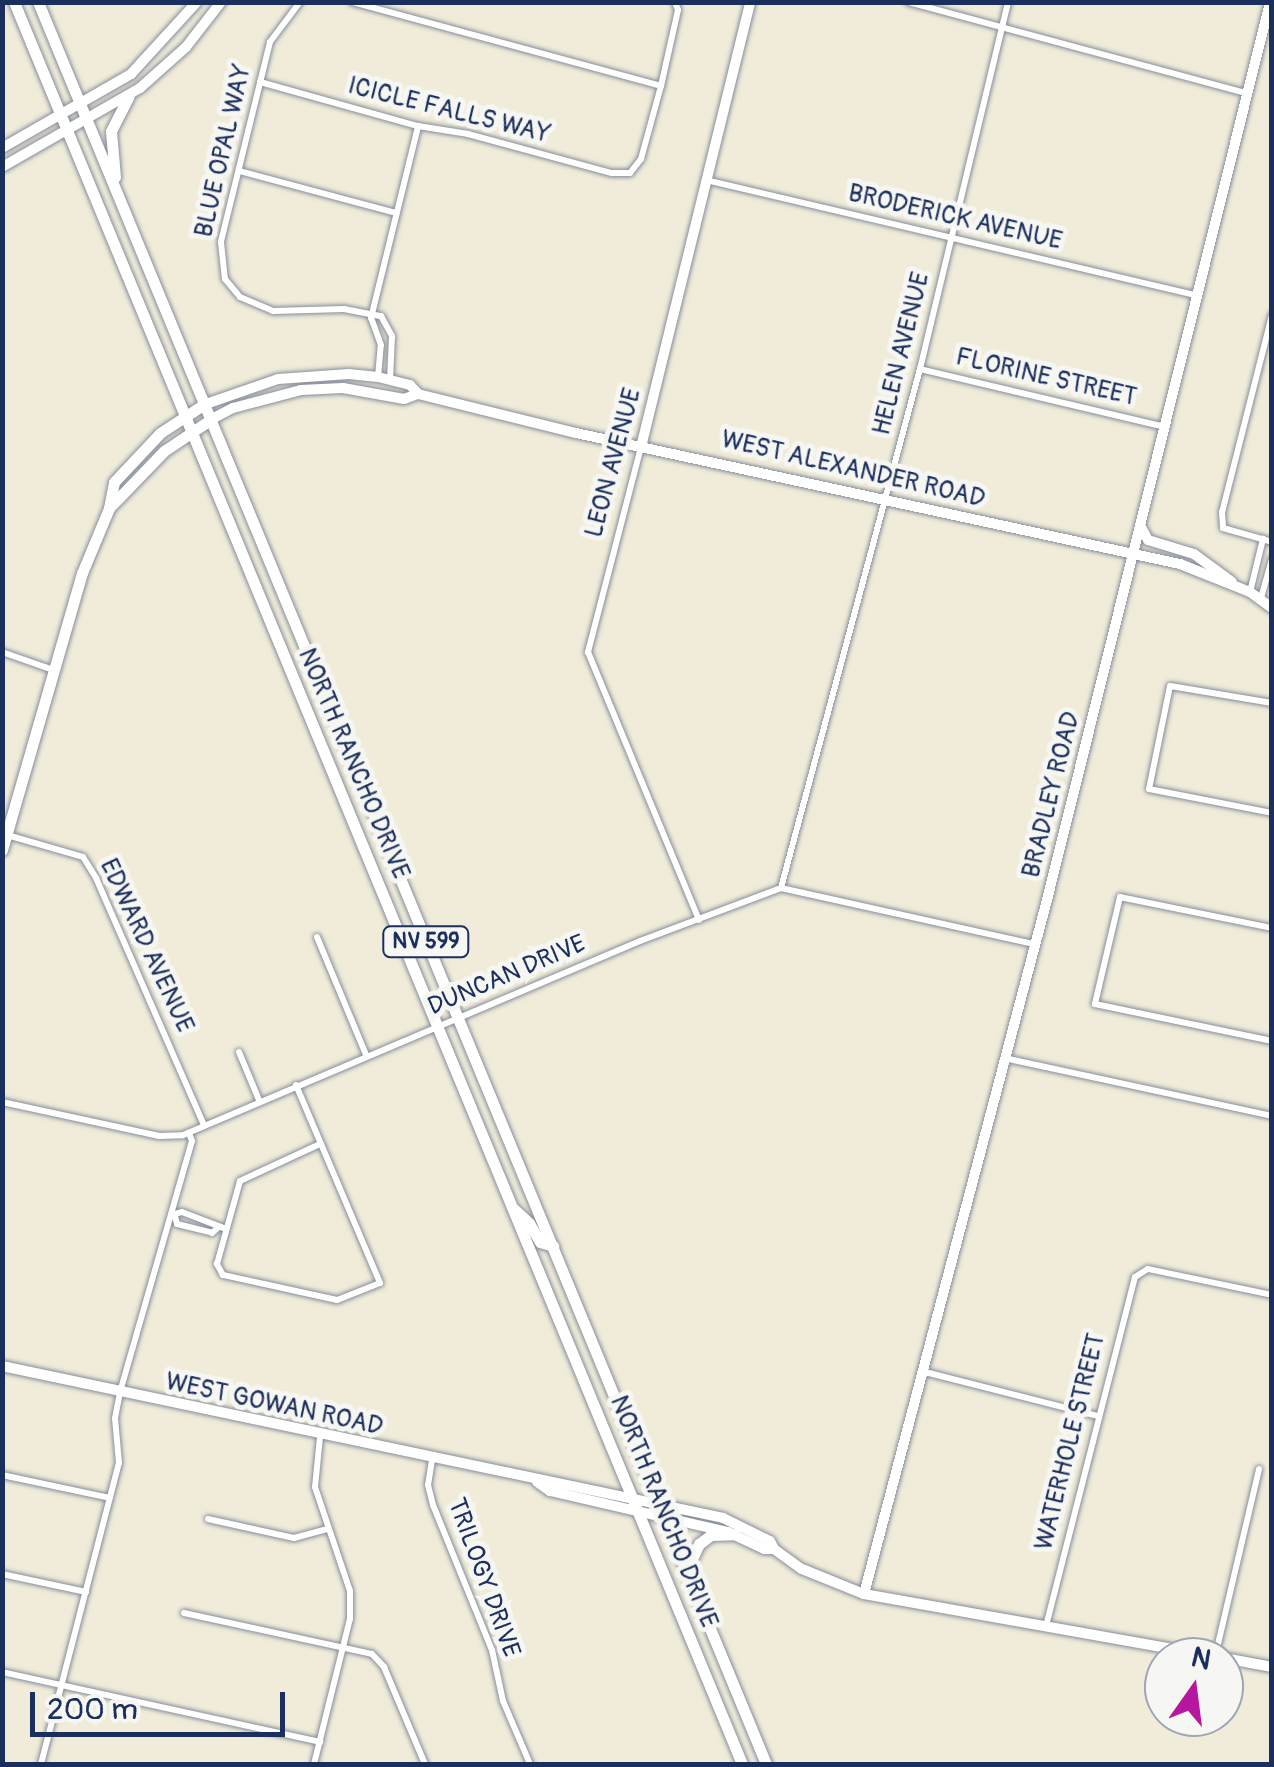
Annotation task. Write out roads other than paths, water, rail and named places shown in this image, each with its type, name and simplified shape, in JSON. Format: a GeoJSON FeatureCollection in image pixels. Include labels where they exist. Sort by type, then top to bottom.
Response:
{"type":"FeatureCollection","features":[{"type":"Feature","properties":{"kind":"main road","name":"NORTH RANCHO DRIVE"},"geometry":{"type":"LineString","coordinates":[[14,2],[742,1764]]}},
{"type":"Feature","properties":{"kind":"main road","name":"NORTH RANCHO DRIVE"},"geometry":{"type":"LineString","coordinates":[[38,2],[766,1764]]}},
{"type":"Feature","properties":{"kind":"main road"},"geometry":{"type":"LineString","coordinates":[[120,200],[111,131],[129,96]]}},
{"type":"Feature","properties":{"kind":"main road"},"geometry":{"type":"LineString","coordinates":[[2,850],[82,573],[114,482],[136,454],[185,414],[203,405]]}},
{"type":"Feature","properties":{"kind":"main road"},"geometry":{"type":"LineString","coordinates":[[108,508],[191,430],[210,420]]}},
{"type":"Feature","properties":{"kind":"main road"},"geometry":{"type":"LineString","coordinates":[[511,1206],[530,1223],[540,1242],[552,1246]]}},
{"type":"Feature","properties":{"kind":"main road"},"geometry":{"type":"LineString","coordinates":[[540,1276],[564,1276]]}},
{"type":"Feature","properties":{"kind":"main road"},"geometry":{"type":"LineString","coordinates":[[691,1584],[691,1561],[699,1544],[711,1535],[735,1534]]}},
{"type":"Feature","properties":{"kind":"street"},"geometry":{"type":"LineString","coordinates":[[2,148],[150,58],[197,2]]}},
{"type":"Feature","properties":{"kind":"street"},"geometry":{"type":"LineString","coordinates":[[2,167],[129,96],[179,55],[221,2]]}},
{"type":"Feature","properties":{"kind":"street","name":"BLUE OPAL WAY"},"geometry":{"type":"LineString","coordinates":[[300,2],[270,42],[221,242],[226,280],[240,297],[273,310],[344,309],[372,316]]}},
{"type":"Feature","properties":{"kind":"street"},"geometry":{"type":"LineString","coordinates":[[352,2],[662,86],[678,10],[675,2]]}},
{"type":"Feature","properties":{"kind":"street","name":"LEON AVENUE"},"geometry":{"type":"LineString","coordinates":[[699,920],[588,652],[750,2]]}},
{"type":"Feature","properties":{"kind":"street"},"geometry":{"type":"LineString","coordinates":[[908,2],[1245,93]]}},
{"type":"Feature","properties":{"kind":"street","name":"HELEN AVENUE"},"geometry":{"type":"LineString","coordinates":[[782,888],[920,369],[1008,2]]}},
{"type":"Feature","properties":{"kind":"street","name":"BRADLEY ROAD"},"geometry":{"type":"LineString","coordinates":[[864,1594],[1033,944],[1270,2]]}},
{"type":"Feature","properties":{"kind":"street","name":"ICICLE FALLS WAY"},"geometry":{"type":"LineString","coordinates":[[260,82],[418,126],[468,134],[612,173],[630,173],[641,159],[662,86]]}},
{"type":"Feature","properties":{"kind":"street"},"geometry":{"type":"LineString","coordinates":[[378,377],[381,346],[372,316],[418,126]]}},
{"type":"Feature","properties":{"kind":"street"},"geometry":{"type":"LineString","coordinates":[[239,172],[396,212]]}},
{"type":"Feature","properties":{"kind":"street","name":"BRODERICK AVENUE"},"geometry":{"type":"LineString","coordinates":[[706,180],[1195,295]]}},
{"type":"Feature","properties":{"kind":"street"},"geometry":{"type":"LineString","coordinates":[[1250,592],[1267,541],[1223,528],[1222,512],[1272,315]]}},
{"type":"Feature","properties":{"kind":"street"},"geometry":{"type":"LineString","coordinates":[[372,316],[382,316],[392,336],[390,380]]}},
{"type":"Feature","properties":{"kind":"street","name":"FLORINE STREET"},"geometry":{"type":"LineString","coordinates":[[920,369],[1162,426]]}},
{"type":"Feature","properties":{"kind":"street","name":"WEST ALEXANDER ROAD"},"geometry":{"type":"LineString","coordinates":[[203,405],[278,379],[317,375],[378,377],[410,385],[418,394]]}},
{"type":"Feature","properties":{"kind":"street","name":"WEST ALEXANDER ROAD"},"geometry":{"type":"LineString","coordinates":[[210,420],[233,408],[302,390],[343,388],[404,398],[418,394],[1208,572],[1250,592],[1272,608]]}},
{"type":"Feature","properties":{"kind":"street"},"geometry":{"type":"LineString","coordinates":[[1140,522],[1148,540],[1194,554],[1220,569],[1236,586]]}},
{"type":"Feature","properties":{"kind":"street"},"geometry":{"type":"LineString","coordinates":[[1260,600],[1272,559]]}},
{"type":"Feature","properties":{"kind":"street"},"geometry":{"type":"LineString","coordinates":[[2,652],[54,670]]}},
{"type":"Feature","properties":{"kind":"street"},"geometry":{"type":"LineString","coordinates":[[1272,704],[1170,686],[1150,789],[1272,813]]}},
{"type":"Feature","properties":{"kind":"street","name":"EDWARD AVENUE"},"geometry":{"type":"LineString","coordinates":[[5,834],[82,857],[90,867],[204,1125]]}},
{"type":"Feature","properties":{"kind":"street"},"geometry":{"type":"LineString","coordinates":[[782,888],[1033,944]]}},
{"type":"Feature","properties":{"kind":"street","name":"DUNCAN DRIVE"},"geometry":{"type":"LineString","coordinates":[[2,1102],[159,1136],[188,1133],[366,1055],[782,888]]}},
{"type":"Feature","properties":{"kind":"street"},"geometry":{"type":"LineString","coordinates":[[1272,928],[1120,897],[1096,1004],[1272,1042]]}},
{"type":"Feature","properties":{"kind":"street"},"geometry":{"type":"LineString","coordinates":[[317,938],[366,1055]]}},
{"type":"Feature","properties":{"kind":"street"},"geometry":{"type":"LineString","coordinates":[[239,1052],[259,1100]]}},
{"type":"Feature","properties":{"kind":"street"},"geometry":{"type":"LineString","coordinates":[[1002,1057],[1272,1116]]}},
{"type":"Feature","properties":{"kind":"street"},"geometry":{"type":"LineString","coordinates":[[296,1084],[380,1283],[337,1300],[223,1275],[217,1264],[223,1228],[240,1182],[320,1144]]}},
{"type":"Feature","properties":{"kind":"street"},"geometry":{"type":"LineString","coordinates":[[40,1764],[119,1463],[115,1418],[120,1392],[173,1215],[192,1141],[188,1133]]}},
{"type":"Feature","properties":{"kind":"street"},"geometry":{"type":"LineString","coordinates":[[173,1215],[182,1212],[198,1216],[223,1228]]}},
{"type":"Feature","properties":{"kind":"street"},"geometry":{"type":"LineString","coordinates":[[173,1215],[177,1224],[212,1233],[223,1228]]}},
{"type":"Feature","properties":{"kind":"street","name":"WATERHOLE STREET"},"geometry":{"type":"LineString","coordinates":[[1046,1626],[1132,1284],[1141,1270],[1272,1295]]}},
{"type":"Feature","properties":{"kind":"street","name":"WEST GOWAN ROAD"},"geometry":{"type":"LineString","coordinates":[[2,1366],[320,1437],[656,1503],[736,1523],[770,1540],[774,1549],[802,1569],[864,1594],[1144,1644]]}},
{"type":"Feature","properties":{"kind":"street"},"geometry":{"type":"LineString","coordinates":[[921,1371],[1098,1416]]}},
{"type":"Feature","properties":{"kind":"street"},"geometry":{"type":"LineString","coordinates":[[314,1764],[344,1648],[350,1591],[315,1486],[320,1437]]}},
{"type":"Feature","properties":{"kind":"street","name":"TRILOGY DRIVE"},"geometry":{"type":"LineString","coordinates":[[432,1460],[428,1484],[434,1506],[492,1650],[503,1701],[530,1764]]}},
{"type":"Feature","properties":{"kind":"street"},"geometry":{"type":"LineString","coordinates":[[1220,1637],[1258,1469]]}},
{"type":"Feature","properties":{"kind":"street"},"geometry":{"type":"LineString","coordinates":[[2,1474],[110,1498]]}},
{"type":"Feature","properties":{"kind":"street","name":"WEST GOWAN ROAD"},"geometry":{"type":"LineString","coordinates":[[537,1482],[550,1491],[735,1534],[764,1549],[774,1549]]}},
{"type":"Feature","properties":{"kind":"street"},"geometry":{"type":"LineString","coordinates":[[208,1519],[294,1538],[328,1530]]}},
{"type":"Feature","properties":{"kind":"street"},"geometry":{"type":"LineString","coordinates":[[2,1574],[86,1592]]}},
{"type":"Feature","properties":{"kind":"street"},"geometry":{"type":"LineString","coordinates":[[184,1612],[379,1658],[425,1764]]}},
{"type":"Feature","properties":{"kind":"street"},"geometry":{"type":"LineString","coordinates":[[1244,1662],[1272,1667]]}},
{"type":"Feature","properties":{"kind":"street"},"geometry":{"type":"LineString","coordinates":[[2,1672],[320,1742]]}}]}
